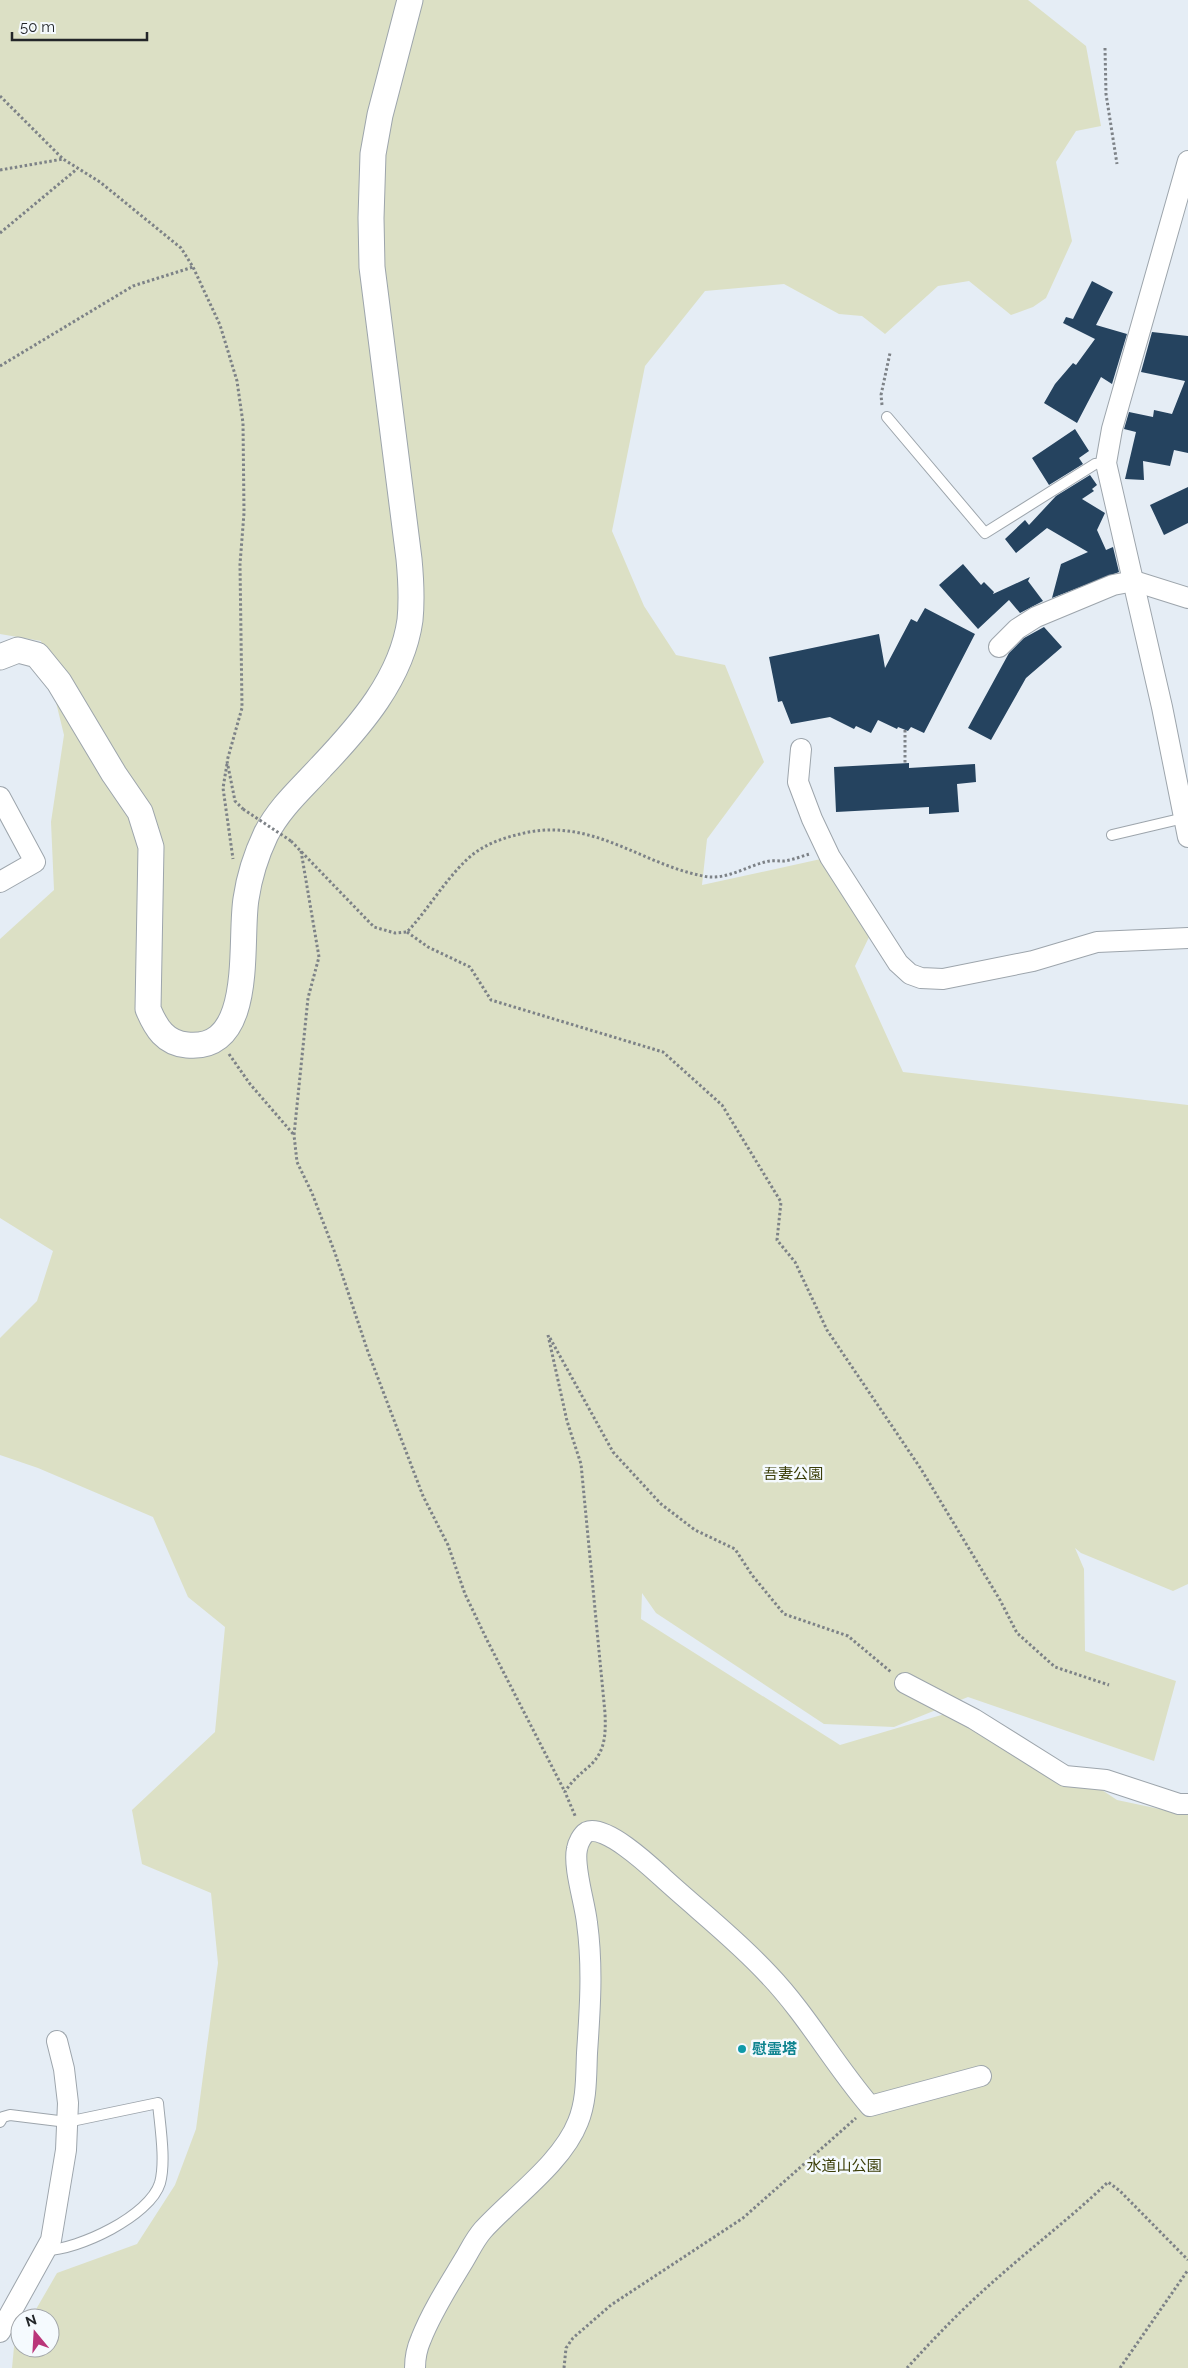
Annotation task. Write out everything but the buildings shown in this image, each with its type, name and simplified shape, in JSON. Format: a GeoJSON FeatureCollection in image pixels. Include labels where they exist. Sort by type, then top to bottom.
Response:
{"type":"FeatureCollection","features":[{"type":"Feature","properties":{"kind":"street"},"geometry":{"type":"LineString","coordinates":[[0,657],[18,650],[37,655],[59,682],[114,774],[140,812],[151,847],[148,1009],[160,1033],[168,1039],[187,1045],[201,1045],[215,1040],[227,1031],[239,997],[246,899],[265,836],[276,816],[295,793],[321,768],[351,734],[387,685],[400,654],[410,622],[412,596],[409,559],[372,268],[371,218],[373,154],[380,115],[410,0]]}},
{"type":"Feature","properties":{"kind":"street"},"geometry":{"type":"LineString","coordinates":[[1186,828],[1134,581],[1106,464],[1112,428],[1188,161]]}},
{"type":"Feature","properties":{"kind":"street"},"geometry":{"type":"LineString","coordinates":[[999,647],[1017,629],[1036,617],[1113,584],[1134,581],[1188,598]]}},
{"type":"Feature","properties":{"kind":"street"},"geometry":{"type":"LineString","coordinates":[[801,749],[798,771],[800,793],[828,849],[898,963],[910,974],[931,980],[956,977],[1033,961],[1097,942],[1188,938]]}},
{"type":"Feature","properties":{"kind":"street"},"geometry":{"type":"LineString","coordinates":[[0,797],[35,862],[0,882]]}},
{"type":"Feature","properties":{"kind":"street"},"geometry":{"type":"LineString","coordinates":[[905,1683],[974,1719],[1065,1776],[1106,1780],[1179,1804],[1188,1804]]}},
{"type":"Feature","properties":{"kind":"street"},"geometry":{"type":"LineString","coordinates":[[415,2368],[417,2350],[424,2332],[480,2233],[551,2161],[570,2139],[578,2122],[585,2093],[591,1980],[588,1925],[577,1868],[577,1849],[580,1839],[587,1832],[605,1833],[618,1841],[650,1866],[693,1906],[727,1933],[770,1975],[805,2017],[848,2080],[870,2106],[981,2076]]}},
{"type":"Feature","properties":{"kind":"street"},"geometry":{"type":"LineString","coordinates":[[0,2332],[51,2240],[65,2159],[68,2103],[64,2069],[57,2042]]}},
{"type":"Feature","properties":{"kind":"lane"},"geometry":{"type":"LineString","coordinates":[[887,417],[985,533],[1095,464],[1106,464]]}},
{"type":"Feature","properties":{"kind":"lane"},"geometry":{"type":"LineString","coordinates":[[1112,835],[1186,828]]}},
{"type":"Feature","properties":{"kind":"lane"},"geometry":{"type":"LineString","coordinates":[[0,2122],[3,2117],[10,2115],[67,2122],[158,2103],[162,2153],[160,2183],[142,2208],[116,2227],[57,2250],[46,2250]]}},
{"type":"Feature","properties":{"kind":"path"},"geometry":{"type":"LineString","coordinates":[[1105,48],[1106,94],[1117,164]]}},
{"type":"Feature","properties":{"kind":"path"},"geometry":{"type":"LineString","coordinates":[[0,96],[63,159],[100,182],[144,215],[181,248],[193,267],[220,325],[237,381],[243,423],[244,513],[240,564],[242,708],[227,761],[224,788],[230,852],[236,868],[250,883]]}},
{"type":"Feature","properties":{"kind":"path"},"geometry":{"type":"LineString","coordinates":[[0,170],[63,159]]}},
{"type":"Feature","properties":{"kind":"path"},"geometry":{"type":"LineString","coordinates":[[0,233],[77,169]]}},
{"type":"Feature","properties":{"kind":"path"},"geometry":{"type":"LineString","coordinates":[[0,366],[133,286],[193,267]]}},
{"type":"Feature","properties":{"kind":"path"},"geometry":{"type":"LineString","coordinates":[[887,417],[882,408],[881,394],[890,353]]}},
{"type":"Feature","properties":{"kind":"path"},"geometry":{"type":"LineString","coordinates":[[905,730],[905,763]]}},
{"type":"Feature","properties":{"kind":"path"},"geometry":{"type":"LineString","coordinates":[[227,761],[235,801],[242,810],[291,841],[374,926],[395,933],[407,932],[428,947],[470,967],[491,1000],[663,1052],[722,1105],[781,1202],[777,1240],[795,1262],[826,1330],[921,1468],[1000,1600],[1017,1633],[1055,1666],[1109,1685]]}},
{"type":"Feature","properties":{"kind":"path"},"geometry":{"type":"LineString","coordinates":[[407,932],[425,913],[462,864],[476,852],[508,836],[546,829],[576,831],[612,841],[652,859],[705,877],[725,876],[767,861],[786,861],[828,849]]}},
{"type":"Feature","properties":{"kind":"path"},"geometry":{"type":"LineString","coordinates":[[302,851],[318,957],[308,998],[294,1135],[297,1162],[328,1236],[368,1352],[423,1496],[448,1544],[465,1594],[565,1792],[572,1812],[587,1832]]}},
{"type":"Feature","properties":{"kind":"path"},"geometry":{"type":"LineString","coordinates":[[227,1031],[231,1042],[226,1050],[250,1084],[294,1135]]}},
{"type":"Feature","properties":{"kind":"path"},"geometry":{"type":"LineString","coordinates":[[565,1792],[568,1786],[594,1762],[603,1750],[606,1734],[581,1464],[567,1421],[548,1335],[613,1452],[661,1504],[696,1530],[735,1549],[752,1575],[784,1614],[848,1636],[905,1683]]}},
{"type":"Feature","properties":{"kind":"path"},"geometry":{"type":"LineString","coordinates":[[564,2368],[566,2348],[573,2338],[611,2305],[743,2218],[870,2106]]}},
{"type":"Feature","properties":{"kind":"path"},"geometry":{"type":"LineString","coordinates":[[907,2368],[946,2326],[993,2282],[1077,2213],[1108,2182],[1120,2190],[1188,2260]]}},
{"type":"Feature","properties":{"kind":"path"},"geometry":{"type":"LineString","coordinates":[[1120,2368],[1188,2270]]}},
{"type":"Feature","properties":{"kind":"green space"},"geometry":{"type":"Polygon","coordinates":[[[0,0],[1028,0],[1086,46],[1101,126],[1076,131],[1056,162],[1072,241],[1046,298],[1033,307],[1011,315],[969,281],[938,286],[885,334],[862,316],[839,314],[784,284],[705,291],[645,366],[612,531],[644,606],[676,655],[725,665],[764,762],[707,839],[702,885],[830,857],[871,933],[855,966],[903,1072],[1188,1105],[1188,1584],[1173,1591],[1081,1553],[1075,1548],[1084,1569],[1085,1651],[1176,1681],[1154,1761],[968,1697],[894,1727],[824,1724],[656,1613],[642,1593],[641,1619],[840,1745],[965,1708],[1015,1732],[1117,1800],[1188,1815],[1188,2368],[12,2368],[13,2358],[60,2358],[60,2308],[37,2308],[57,2273],[137,2244],[175,2185],[196,2129],[218,1963],[211,1893],[142,1864],[132,1810],[215,1732],[225,1627],[188,1597],[153,1517],[38,1468],[0,1455],[0,1338],[37,1301],[53,1251],[0,1218],[0,939],[54,890],[51,822],[64,735],[41,641],[0,634],[0,0]]]}},
{"type":"Feature","properties":{"kind":"place","name":"慰霊塔"},"geometry":{"type":"Point","coordinates":[742,2049]}},
{"type":"Feature","properties":{"kind":"park label","name":"吾妻公園"},"geometry":{"type":"Point","coordinates":[793,1474]}},
{"type":"Feature","properties":{"kind":"park label","name":"水道山公園"},"geometry":{"type":"Point","coordinates":[844,2166]}}]}
